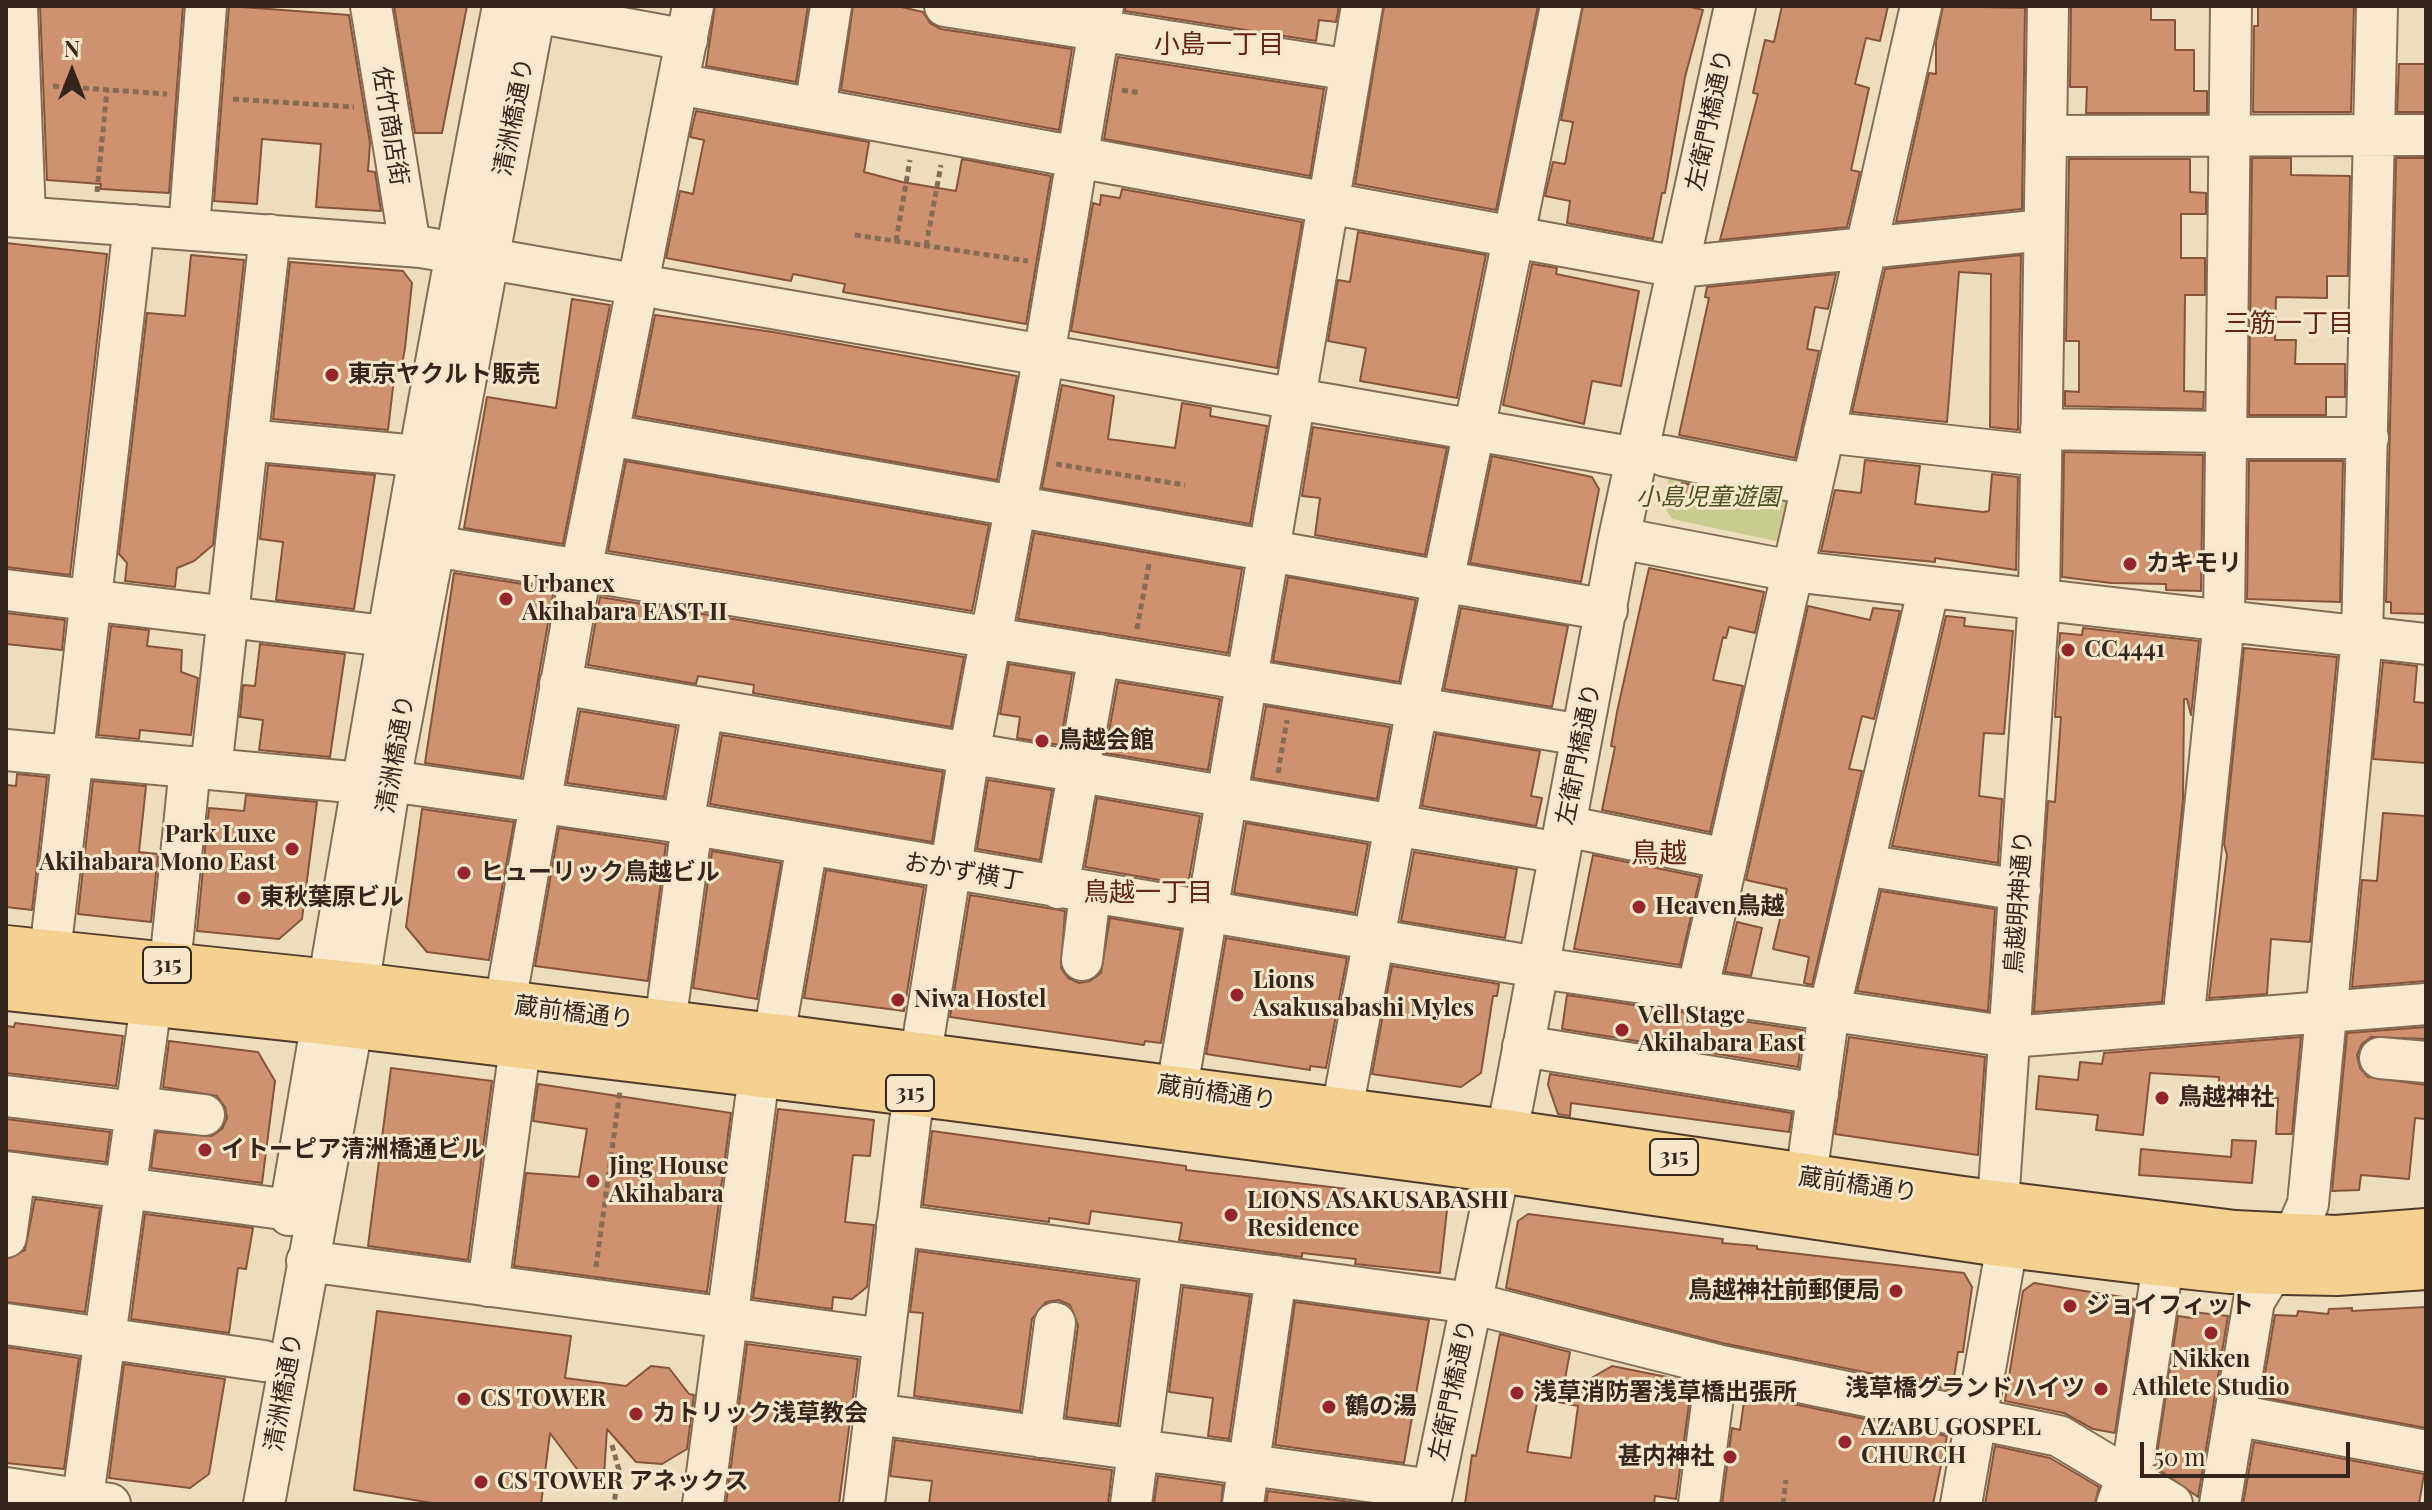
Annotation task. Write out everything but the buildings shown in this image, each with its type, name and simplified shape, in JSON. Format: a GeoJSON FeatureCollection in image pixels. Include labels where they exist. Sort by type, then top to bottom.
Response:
{"type":"FeatureCollection","features":[{"type":"Feature","properties":{"kind":"main road","name":"蔵前橋通り"},"geometry":{"type":"LineString","coordinates":[[6,948],[50,953],[160,984]]}},
{"type":"Feature","properties":{"kind":"main road","name":"蔵前橋通り"},"geometry":{"type":"LineString","coordinates":[[6,988],[160,984],[340,1004],[505,1004],[665,1024],[766,1055]]}},
{"type":"Feature","properties":{"kind":"main road","name":"蔵前橋通り"},"geometry":{"type":"LineString","coordinates":[[340,1004],[520,1047],[624,1059],[766,1055],[1502,1151],[2002,1224],[2235,1233],[2283,1254],[2336,1238],[2426,1231]]}},
{"type":"Feature","properties":{"kind":"main road","name":"蔵前橋通り"},"geometry":{"type":"LineString","coordinates":[[919,1074],[1177,1088],[1342,1110],[1502,1151],[1806,1177],[2163,1264],[2283,1254],[2426,1267]]}},
{"type":"Feature","properties":{"kind":"street"},"geometry":{"type":"LineString","coordinates":[[17,6],[15,216],[410,246],[471,255],[1474,430],[1812,485]]}},
{"type":"Feature","properties":{"kind":"street"},"geometry":{"type":"LineString","coordinates":[[189,229],[206,6]]}},
{"type":"Feature","properties":{"kind":"street","name":"佐竹商店街"},"geometry":{"type":"LineString","coordinates":[[371,6],[410,246]]}},
{"type":"Feature","properties":{"kind":"street"},"geometry":{"type":"LineString","coordinates":[[815,109],[831,6]]}},
{"type":"Feature","properties":{"kind":"street"},"geometry":{"type":"LineString","coordinates":[[945,6],[1101,18],[1351,70]]}},
{"type":"Feature","properties":{"kind":"street"},"geometry":{"type":"LineString","coordinates":[[1177,1088],[1362,6]]}},
{"type":"Feature","properties":{"kind":"street"},"geometry":{"type":"LineString","coordinates":[[1342,1110],[1417,708],[1561,6]]}},
{"type":"Feature","properties":{"kind":"street","name":"左衛門橋通り"},"geometry":{"type":"LineString","coordinates":[[1431,1497],[1523,1046],[1619,538],[1651,457],[1678,267],[1735,6]]}},
{"type":"Feature","properties":{"kind":"street"},"geometry":{"type":"LineString","coordinates":[[1697,992],[1921,6]]}},
{"type":"Feature","properties":{"kind":"street","name":"鳥越明神通り"},"geometry":{"type":"LineString","coordinates":[[1961,1504],[1976,1420],[2002,1224],[2010,1037],[2039,599],[2048,6]]}},
{"type":"Feature","properties":{"kind":"street"},"geometry":{"type":"LineString","coordinates":[[2183,1023],[2224,621],[2231,6]]}},
{"type":"Feature","properties":{"kind":"street"},"geometry":{"type":"LineString","coordinates":[[2220,1504],[2254,1301],[2283,1254],[2308,1204],[2362,637],[2377,6]]}},
{"type":"Feature","properties":{"kind":"street"},"geometry":{"type":"LineString","coordinates":[[505,1004],[581,570],[690,23],[524,8]]}},
{"type":"Feature","properties":{"kind":"street","name":"清洲橋通り"},"geometry":{"type":"LineString","coordinates":[[264,1504],[307,1261],[340,1004],[375,782],[385,636],[417,456],[471,255],[524,8]]}},
{"type":"Feature","properties":{"kind":"street"},"geometry":{"type":"LineString","coordinates":[[864,1504],[897,1225],[969,754],[1044,355],[1101,18]]}},
{"type":"Feature","properties":{"kind":"street"},"geometry":{"type":"LineString","coordinates":[[678,84],[1678,267],[2044,230]]}},
{"type":"Feature","properties":{"kind":"street"},"geometry":{"type":"LineString","coordinates":[[2046,136],[2426,135]]}},
{"type":"Feature","properties":{"kind":"street"},"geometry":{"type":"LineString","coordinates":[[50,953],[134,225]]}},
{"type":"Feature","properties":{"kind":"street"},"geometry":{"type":"LineString","coordinates":[[6,1488],[91,1503],[105,1338],[137,1109],[227,617],[270,235]]}},
{"type":"Feature","properties":{"kind":"street","name":"清洲橋通り"},"geometry":{"type":"LineString","coordinates":[[375,782],[434,546],[471,255]]}},
{"type":"Feature","properties":{"kind":"street"},"geometry":{"type":"LineString","coordinates":[[1824,432],[2041,442],[2224,435],[2368,438]]}},
{"type":"Feature","properties":{"kind":"street"},"geometry":{"type":"LineString","coordinates":[[609,435],[1607,610]]}},
{"type":"Feature","properties":{"kind":"street"},"geometry":{"type":"LineString","coordinates":[[247,440],[417,456]]}},
{"type":"Feature","properties":{"kind":"street"},"geometry":{"type":"LineString","coordinates":[[1619,538],[1792,571],[2426,644]]}},
{"type":"Feature","properties":{"kind":"street"},"geometry":{"type":"LineString","coordinates":[[434,546],[1582,735]]}},
{"type":"Feature","properties":{"kind":"street"},"geometry":{"type":"LineString","coordinates":[[1806,1177],[1829,1011],[1929,587]]}},
{"type":"Feature","properties":{"kind":"street"},"geometry":{"type":"LineString","coordinates":[[6,590],[385,636]]}},
{"type":"Feature","properties":{"kind":"street"},"geometry":{"type":"LineString","coordinates":[[1082,960],[1074,891],[1079,772],[1115,658]]}},
{"type":"Feature","properties":{"kind":"street"},"geometry":{"type":"LineString","coordinates":[[560,684],[1394,825],[1727,859]]}},
{"type":"Feature","properties":{"kind":"street"},"geometry":{"type":"LineString","coordinates":[[665,1024],[703,709]]}},
{"type":"Feature","properties":{"kind":"street","name":"おかず横丁"},"geometry":{"type":"LineString","coordinates":[[6,750],[375,782],[538,802],[688,824],[1538,967],[2010,1037],[2426,1004]]}},
{"type":"Feature","properties":{"kind":"street"},"geometry":{"type":"LineString","coordinates":[[703,1504],[766,1055],[807,845]]}},
{"type":"Feature","properties":{"kind":"street"},"geometry":{"type":"LineString","coordinates":[[1864,865],[2020,890]]}},
{"type":"Feature","properties":{"kind":"street","name":"清洲橋通り"},"geometry":{"type":"LineString","coordinates":[[239,1504],[290,1210],[340,1004]]}},
{"type":"Feature","properties":{"kind":"street"},"geometry":{"type":"LineString","coordinates":[[1523,1046],[1818,1094]]}},
{"type":"Feature","properties":{"kind":"street"},"geometry":{"type":"LineString","coordinates":[[488,1286],[520,1047]]}},
{"type":"Feature","properties":{"kind":"street"},"geometry":{"type":"LineString","coordinates":[[2380,1058],[2426,1062]]}},
{"type":"Feature","properties":{"kind":"street"},"geometry":{"type":"LineString","coordinates":[[6,1096],[204,1115]]}},
{"type":"Feature","properties":{"kind":"street"},"geometry":{"type":"LineString","coordinates":[[6,1237],[10,1172],[290,1210]]}},
{"type":"Feature","properties":{"kind":"street"},"geometry":{"type":"LineString","coordinates":[[897,1225],[1471,1303],[1717,1365],[2059,1436],[2122,1490],[2172,1504]]}},
{"type":"Feature","properties":{"kind":"street"},"geometry":{"type":"LineString","coordinates":[[307,1261],[884,1339]]}},
{"type":"Feature","properties":{"kind":"street"},"geometry":{"type":"LineString","coordinates":[[1131,1504],[1163,1261]]}},
{"type":"Feature","properties":{"kind":"street"},"geometry":{"type":"LineString","coordinates":[[2122,1490],[2134,1458],[2163,1264]]}},
{"type":"Feature","properties":{"kind":"street"},"geometry":{"type":"LineString","coordinates":[[1243,1504],[1276,1276]]}},
{"type":"Feature","properties":{"kind":"street"},"geometry":{"type":"LineString","coordinates":[[1040,1437],[1055,1323]]}},
{"type":"Feature","properties":{"kind":"street"},"geometry":{"type":"LineString","coordinates":[[6,1324],[264,1361]]}},
{"type":"Feature","properties":{"kind":"street"},"geometry":{"type":"LineString","coordinates":[[1699,1504],[1717,1365]]}},
{"type":"Feature","properties":{"kind":"street"},"geometry":{"type":"LineString","coordinates":[[875,1414],[1249,1465],[1431,1497]]}},
{"type":"Feature","properties":{"kind":"street"},"geometry":{"type":"LineString","coordinates":[[2235,1415],[2426,1451]]}},
{"type":"Feature","properties":{"kind":"path"},"geometry":{"type":"LineString","coordinates":[[96,198],[107,90]]}},
{"type":"Feature","properties":{"kind":"path"},"geometry":{"type":"LineString","coordinates":[[896,241],[931,130]]}},
{"type":"Feature","properties":{"kind":"path"},"geometry":{"type":"LineString","coordinates":[[926,246],[931,130]]}},
{"type":"Feature","properties":{"kind":"path"},"geometry":{"type":"LineString","coordinates":[[855,235],[1059,266]]}},
{"type":"Feature","properties":{"kind":"path"},"geometry":{"type":"LineString","coordinates":[[1025,458],[1185,485]]}},
{"type":"Feature","properties":{"kind":"path"},"geometry":{"type":"LineString","coordinates":[[1115,658],[1155,531]]}},
{"type":"Feature","properties":{"kind":"path"},"geometry":{"type":"LineString","coordinates":[[1272,805],[1292,687]]}},
{"type":"Feature","properties":{"kind":"path"},"geometry":{"type":"LineString","coordinates":[[592,1300],[624,1059]]}},
{"type":"Feature","properties":{"kind":"path"},"geometry":{"type":"LineString","coordinates":[[612,1445],[619,1470],[614,1504]]}},
{"type":"Feature","properties":{"kind":"path"},"geometry":{"type":"LineString","coordinates":[[1783,1504],[1786,1480]]}},
{"type":"Feature","properties":{"kind":"green space","name":"小島児童遊園"},"geometry":{"type":"Polygon","coordinates":[[[1672,463],[1792,488],[1780,542],[1672,519],[1663,504],[1672,463]]]}},
{"type":"Feature","properties":{"kind":"place","name":"東京ヤクルト販売"},"geometry":{"type":"Point","coordinates":[332,375]}},
{"type":"Feature","properties":{"kind":"place","name":"カキモリ"},"geometry":{"type":"Point","coordinates":[2130,564]}},
{"type":"Feature","properties":{"kind":"place","name":"Urbanex Akihabara EAST II"},"geometry":{"type":"Point","coordinates":[506,599]}},
{"type":"Feature","properties":{"kind":"place","name":"CC4441"},"geometry":{"type":"Point","coordinates":[2068,650]}},
{"type":"Feature","properties":{"kind":"place","name":"鳥越会館"},"geometry":{"type":"Point","coordinates":[1042,741]}},
{"type":"Feature","properties":{"kind":"place","name":"Park Luxe Akihabara Mono East"},"geometry":{"type":"Point","coordinates":[292,849]}},
{"type":"Feature","properties":{"kind":"place","name":"ヒューリック鳥越ビル"},"geometry":{"type":"Point","coordinates":[464,873]}},
{"type":"Feature","properties":{"kind":"place","name":"東秋葉原ビル"},"geometry":{"type":"Point","coordinates":[244,898]}},
{"type":"Feature","properties":{"kind":"place","name":"Heaven鳥越"},"geometry":{"type":"Point","coordinates":[1639,907]}},
{"type":"Feature","properties":{"kind":"place","name":"Lions Asakusabashi Myles"},"geometry":{"type":"Point","coordinates":[1237,995]}},
{"type":"Feature","properties":{"kind":"place","name":"Niwa Hostel"},"geometry":{"type":"Point","coordinates":[898,1000]}},
{"type":"Feature","properties":{"kind":"place","name":"Vell Stage Akihabara East"},"geometry":{"type":"Point","coordinates":[1622,1030]}},
{"type":"Feature","properties":{"kind":"place","name":"鳥越神社"},"geometry":{"type":"Point","coordinates":[2162,1098]}},
{"type":"Feature","properties":{"kind":"place","name":"イトーピア清洲橋通ビル"},"geometry":{"type":"Point","coordinates":[205,1150]}},
{"type":"Feature","properties":{"kind":"place","name":"Jing House Akihabara"},"geometry":{"type":"Point","coordinates":[593,1181]}},
{"type":"Feature","properties":{"kind":"place","name":"LIONS ASAKUSABASHI Residence"},"geometry":{"type":"Point","coordinates":[1231,1215]}},
{"type":"Feature","properties":{"kind":"place","name":"鳥越神社前郵便局"},"geometry":{"type":"Point","coordinates":[1896,1291]}},
{"type":"Feature","properties":{"kind":"place","name":"ジョイフィット"},"geometry":{"type":"Point","coordinates":[2070,1306]}},
{"type":"Feature","properties":{"kind":"place","name":"Nikken Athlete Studio"},"geometry":{"type":"Point","coordinates":[2211,1333]}},
{"type":"Feature","properties":{"kind":"place","name":"浅草橋グランドハイツ"},"geometry":{"type":"Point","coordinates":[2101,1389]}},
{"type":"Feature","properties":{"kind":"place","name":"浅草消防署浅草橋出張所"},"geometry":{"type":"Point","coordinates":[1517,1393]}},
{"type":"Feature","properties":{"kind":"place","name":"CS TOWER"},"geometry":{"type":"Point","coordinates":[464,1399]}},
{"type":"Feature","properties":{"kind":"place","name":"鶴の湯"},"geometry":{"type":"Point","coordinates":[1329,1407]}},
{"type":"Feature","properties":{"kind":"place","name":"カトリック浅草教会"},"geometry":{"type":"Point","coordinates":[636,1414]}},
{"type":"Feature","properties":{"kind":"place","name":"AZABU GOSPEL CHURCH"},"geometry":{"type":"Point","coordinates":[1845,1442]}},
{"type":"Feature","properties":{"kind":"place","name":"甚内神社"},"geometry":{"type":"Point","coordinates":[1730,1457]}},
{"type":"Feature","properties":{"kind":"place","name":"CS TOWER アネックス"},"geometry":{"type":"Point","coordinates":[481,1482]}},
{"type":"Feature","properties":{"kind":"district","name":"小島一丁目"},"geometry":{"type":"Point","coordinates":[1219,45]}},
{"type":"Feature","properties":{"kind":"district","name":"三筋一丁目"},"geometry":{"type":"Point","coordinates":[2289,324]}},
{"type":"Feature","properties":{"kind":"district","name":"鳥越"},"geometry":{"type":"Point","coordinates":[1659,854]}},
{"type":"Feature","properties":{"kind":"district","name":"鳥越一丁目"},"geometry":{"type":"Point","coordinates":[1148,893]}}]}
